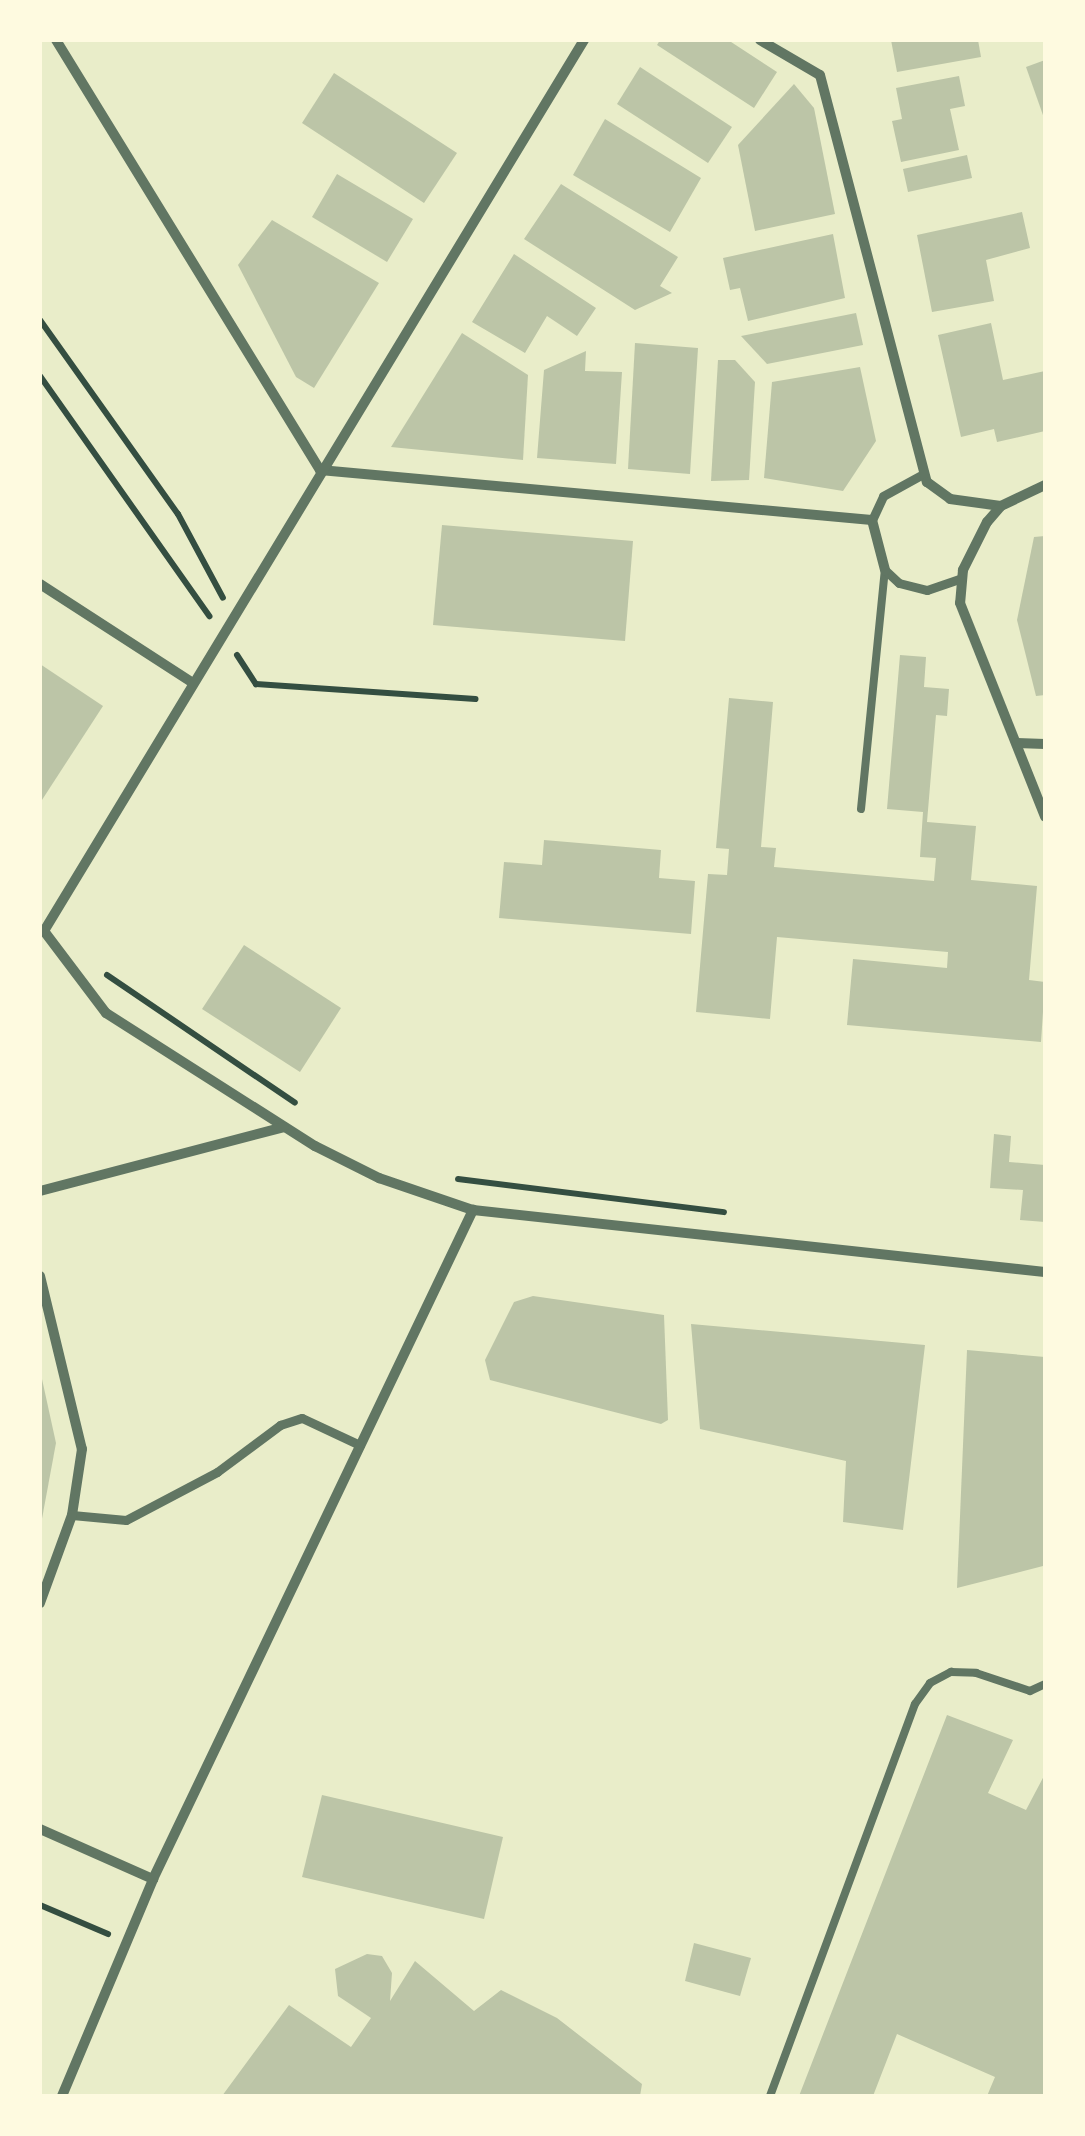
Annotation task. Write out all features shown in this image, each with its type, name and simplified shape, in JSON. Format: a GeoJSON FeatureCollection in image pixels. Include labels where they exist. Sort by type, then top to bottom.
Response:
{"type":"FeatureCollection","features":[{"type":"Feature","properties":{"kind":"street"},"geometry":{"type":"LineString","coordinates":[[56,40],[320,470]]}},
{"type":"Feature","properties":{"kind":"street"},"geometry":{"type":"LineString","coordinates":[[584,40],[42,931],[106,1014],[284,1127],[379,1178],[473,1210],[1045,1272]]}},
{"type":"Feature","properties":{"kind":"street"},"geometry":{"type":"LineString","coordinates":[[760,40],[820,75],[924,474],[950,499],[1002,506]]}},
{"type":"Feature","properties":{"kind":"street"},"geometry":{"type":"LineString","coordinates":[[320,470],[872,520]]}},
{"type":"Feature","properties":{"kind":"street"},"geometry":{"type":"LineString","coordinates":[[924,474],[883,496],[872,520],[885,570],[899,583],[927,590],[962,578]]}},
{"type":"Feature","properties":{"kind":"street"},"geometry":{"type":"LineString","coordinates":[[1045,486],[1002,506],[977,538],[962,578],[960,603],[1045,817]]}},
{"type":"Feature","properties":{"kind":"street"},"geometry":{"type":"LineString","coordinates":[[40,584],[193,682]]}},
{"type":"Feature","properties":{"kind":"street"},"geometry":{"type":"LineString","coordinates":[[1017,743],[1045,744]]}},
{"type":"Feature","properties":{"kind":"street"},"geometry":{"type":"LineString","coordinates":[[40,1191],[284,1127]]}},
{"type":"Feature","properties":{"kind":"street"},"geometry":{"type":"LineString","coordinates":[[62,2096],[153,1879],[473,1210]]}},
{"type":"Feature","properties":{"kind":"street"},"geometry":{"type":"LineString","coordinates":[[40,1276],[76,1405],[80,1485],[40,1603]]}},
{"type":"Feature","properties":{"kind":"street"},"geometry":{"type":"LineString","coordinates":[[72,1515],[126,1520],[217,1472],[280,1425],[302,1418],[360,1446]]}},
{"type":"Feature","properties":{"kind":"street"},"geometry":{"type":"LineString","coordinates":[[40,1829],[153,1879]]}},
{"type":"Feature","properties":{"kind":"lane"},"geometry":{"type":"LineString","coordinates":[[861,809],[885,570]]}},
{"type":"Feature","properties":{"kind":"lane"},"geometry":{"type":"LineString","coordinates":[[770,2096],[915,1704],[930,1682],[951,1672],[976,1673],[1030,1691],[1045,1684]]}},
{"type":"Feature","properties":{"kind":"path"},"geometry":{"type":"LineString","coordinates":[[40,320],[178,514],[245,639],[225,671]]}},
{"type":"Feature","properties":{"kind":"path"},"geometry":{"type":"LineString","coordinates":[[102,972],[308,1112]]}},
{"type":"Feature","properties":{"kind":"path"},"geometry":{"type":"LineString","coordinates":[[454,1178],[730,1212]]}},
{"type":"Feature","properties":{"kind":"path"},"geometry":{"type":"LineString","coordinates":[[40,1904],[128,1942]]}},
{"type":"Feature","properties":{"kind":"building"},"geometry":{"type":"Polygon","coordinates":[[[660,40],[728,40],[777,72],[754,108],[657,45],[660,40]]]}},
{"type":"Feature","properties":{"kind":"building"},"geometry":{"type":"Polygon","coordinates":[[[891,40],[978,40],[981,57],[897,72],[891,40]]]}},
{"type":"Feature","properties":{"kind":"building"},"geometry":{"type":"Polygon","coordinates":[[[1045,60],[1045,118],[1044,118],[1026,67],[1045,60]]]}},
{"type":"Feature","properties":{"kind":"building"},"geometry":{"type":"Polygon","coordinates":[[[640,67],[732,127],[708,163],[617,104],[640,67]]]}},
{"type":"Feature","properties":{"kind":"building"},"geometry":{"type":"Polygon","coordinates":[[[334,73],[457,153],[424,203],[302,123],[334,73]]]}},
{"type":"Feature","properties":{"kind":"building"},"geometry":{"type":"Polygon","coordinates":[[[959,76],[965,106],[950,109],[959,150],[901,162],[892,121],[902,119],[896,88],[959,76]]]}},
{"type":"Feature","properties":{"kind":"building"},"geometry":{"type":"Polygon","coordinates":[[[794,84],[814,108],[835,214],[755,231],[738,145],[794,84]]]}},
{"type":"Feature","properties":{"kind":"building"},"geometry":{"type":"Polygon","coordinates":[[[605,119],[701,178],[670,232],[573,175],[605,119]]]}},
{"type":"Feature","properties":{"kind":"building"},"geometry":{"type":"Polygon","coordinates":[[[967,155],[972,178],[908,192],[903,169],[967,155]]]}},
{"type":"Feature","properties":{"kind":"building"},"geometry":{"type":"Polygon","coordinates":[[[337,174],[413,219],[387,262],[312,217],[337,174]]]}},
{"type":"Feature","properties":{"kind":"building"},"geometry":{"type":"Polygon","coordinates":[[[561,184],[678,257],[660,286],[672,293],[635,310],[524,239],[561,184]]]}},
{"type":"Feature","properties":{"kind":"building"},"geometry":{"type":"Polygon","coordinates":[[[1022,212],[1030,248],[986,260],[994,301],[932,312],[917,235],[1022,212]]]}},
{"type":"Feature","properties":{"kind":"building"},"geometry":{"type":"Polygon","coordinates":[[[272,220],[379,283],[314,388],[296,377],[238,265],[272,220]]]}},
{"type":"Feature","properties":{"kind":"building"},"geometry":{"type":"Polygon","coordinates":[[[833,234],[845,298],[748,321],[740,288],[730,290],[723,258],[833,234]]]}},
{"type":"Feature","properties":{"kind":"building"},"geometry":{"type":"Polygon","coordinates":[[[514,254],[596,308],[577,336],[547,316],[525,353],[472,322],[514,254]]]}},
{"type":"Feature","properties":{"kind":"building"},"geometry":{"type":"Polygon","coordinates":[[[856,313],[863,345],[767,364],[741,336],[856,313]]]}},
{"type":"Feature","properties":{"kind":"building"},"geometry":{"type":"Polygon","coordinates":[[[991,323],[1003,380],[1045,371],[1045,431],[997,442],[994,429],[961,437],[938,335],[991,323]]]}},
{"type":"Feature","properties":{"kind":"building"},"geometry":{"type":"Polygon","coordinates":[[[462,333],[528,375],[523,460],[391,447],[462,333]]]}},
{"type":"Feature","properties":{"kind":"building"},"geometry":{"type":"Polygon","coordinates":[[[635,343],[698,348],[690,474],[628,469],[635,343]]]}},
{"type":"Feature","properties":{"kind":"building"},"geometry":{"type":"Polygon","coordinates":[[[586,351],[585,371],[622,372],[616,464],[537,458],[544,370],[586,351]]]}},
{"type":"Feature","properties":{"kind":"building"},"geometry":{"type":"Polygon","coordinates":[[[718,360],[735,360],[755,382],[749,480],[711,481],[718,360]]]}},
{"type":"Feature","properties":{"kind":"building"},"geometry":{"type":"Polygon","coordinates":[[[860,367],[876,441],[843,491],[764,478],[772,382],[860,367]]]}},
{"type":"Feature","properties":{"kind":"building"},"geometry":{"type":"Polygon","coordinates":[[[442,525],[633,541],[625,641],[433,625],[442,525]]]}},
{"type":"Feature","properties":{"kind":"building"},"geometry":{"type":"Polygon","coordinates":[[[1045,536],[1045,695],[1036,696],[1017,620],[1034,537],[1045,536]]]}},
{"type":"Feature","properties":{"kind":"building"},"geometry":{"type":"Polygon","coordinates":[[[900,655],[926,657],[924,687],[949,689],[947,716],[936,715],[927,822],[976,826],[971,880],[1037,886],[1029,980],[1045,982],[1041,1042],[847,1025],[853,959],[947,968],[948,952],[777,937],[770,1019],[696,1012],[708,874],[727,875],[729,849],[716,848],[729,698],[773,702],[761,847],[776,848],[774,867],[934,881],[936,858],[920,857],[923,812],[887,809],[900,655]]]}},
{"type":"Feature","properties":{"kind":"building"},"geometry":{"type":"Polygon","coordinates":[[[40,664],[103,706],[40,803],[40,664]]]}},
{"type":"Feature","properties":{"kind":"building"},"geometry":{"type":"Polygon","coordinates":[[[544,840],[661,850],[659,878],[695,881],[691,934],[499,918],[504,862],[542,865],[544,840]]]}},
{"type":"Feature","properties":{"kind":"building"},"geometry":{"type":"Polygon","coordinates":[[[244,945],[341,1008],[300,1072],[202,1009],[244,945]]]}},
{"type":"Feature","properties":{"kind":"building"},"geometry":{"type":"Polygon","coordinates":[[[994,1134],[1011,1136],[1009,1162],[1045,1165],[1045,1222],[1020,1220],[1023,1190],[990,1188],[994,1134]]]}},
{"type":"Feature","properties":{"kind":"building"},"geometry":{"type":"Polygon","coordinates":[[[533,1296],[664,1315],[668,1420],[661,1424],[490,1380],[485,1360],[514,1302],[533,1296]]]}},
{"type":"Feature","properties":{"kind":"building"},"geometry":{"type":"Polygon","coordinates":[[[691,1324],[925,1345],[903,1530],[843,1522],[846,1461],[700,1429],[691,1324]]]}},
{"type":"Feature","properties":{"kind":"building"},"geometry":{"type":"Polygon","coordinates":[[[967,1350],[1045,1357],[1045,1537],[1043,1566],[957,1588],[967,1350]]]}},
{"type":"Feature","properties":{"kind":"building"},"geometry":{"type":"Polygon","coordinates":[[[40,1370],[56,1443],[41,1524],[40,1524],[40,1370]]]}},
{"type":"Feature","properties":{"kind":"building"},"geometry":{"type":"Polygon","coordinates":[[[947,1715],[1013,1740],[988,1793],[1026,1810],[1045,1774],[1045,2096],[987,2096],[995,2077],[897,2034],[873,2096],[799,2096],[947,1715]]]}},
{"type":"Feature","properties":{"kind":"building"},"geometry":{"type":"Polygon","coordinates":[[[322,1795],[503,1837],[484,1919],[302,1877],[322,1795]]]}},
{"type":"Feature","properties":{"kind":"building"},"geometry":{"type":"Polygon","coordinates":[[[694,1943],[751,1958],[740,1996],[685,1981],[694,1943]]]}},
{"type":"Feature","properties":{"kind":"building"},"geometry":{"type":"Polygon","coordinates":[[[367,1954],[382,1956],[392,1973],[390,2001],[415,1961],[474,2011],[501,1990],[557,2018],[642,2084],[640,2096],[222,2096],[289,2005],[351,2047],[371,2018],[338,1996],[335,1969],[367,1954]]]}}]}
